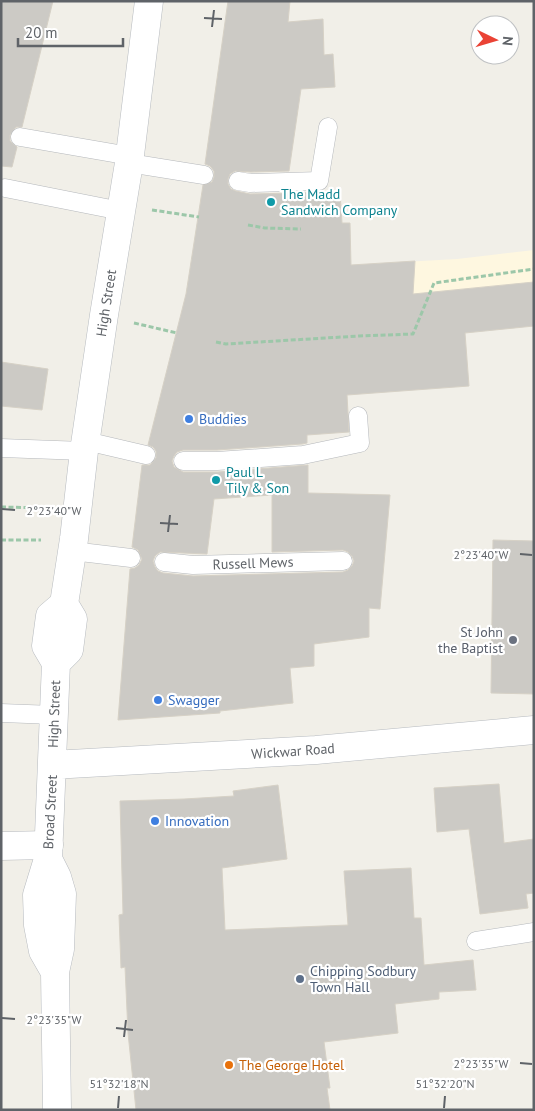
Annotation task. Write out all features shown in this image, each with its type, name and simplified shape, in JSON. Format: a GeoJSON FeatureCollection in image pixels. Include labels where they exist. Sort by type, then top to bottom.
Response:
{"type":"FeatureCollection","features":[{"type":"Feature","properties":{"kind":"main road","name":"High Street"},"geometry":{"type":"LineString","coordinates":[[52,765],[56,663],[69,650],[74,619],[64,604],[104,315],[130,159],[149,1]]}},
{"type":"Feature","properties":{"kind":"main road","name":"Wickwar Road"},"geometry":{"type":"LineString","coordinates":[[52,765],[316,750],[534,730]]}},
{"type":"Feature","properties":{"kind":"main road","name":"Broad Street"},"geometry":{"type":"LineString","coordinates":[[52,765],[49,852],[62,894],[60,948],[55,972],[57,1110]]}},
{"type":"Feature","properties":{"kind":"main road"},"geometry":{"type":"LineString","coordinates":[[1,846],[49,852]]}},
{"type":"Feature","properties":{"kind":"lane"},"geometry":{"type":"LineString","coordinates":[[238,181],[250,183],[319,181],[328,126]]}},
{"type":"Feature","properties":{"kind":"lane"},"geometry":{"type":"LineString","coordinates":[[20,137],[204,175]]}},
{"type":"Feature","properties":{"kind":"lane"},"geometry":{"type":"LineString","coordinates":[[5,188],[121,208]]}},
{"type":"Feature","properties":{"kind":"lane"},"geometry":{"type":"LineString","coordinates":[[183,460],[303,455],[360,443],[358,416]]}},
{"type":"Feature","properties":{"kind":"lane"},"geometry":{"type":"LineString","coordinates":[[1,448],[85,446],[146,456]]}},
{"type":"Feature","properties":{"kind":"lane"},"geometry":{"type":"LineString","coordinates":[[73,545],[131,558]]}},
{"type":"Feature","properties":{"kind":"lane","name":"Russell Mews"},"geometry":{"type":"LineString","coordinates":[[164,562],[193,565],[343,561]]}},
{"type":"Feature","properties":{"kind":"lane"},"geometry":{"type":"LineString","coordinates":[[1,713],[54,715]]}},
{"type":"Feature","properties":{"kind":"lane"},"geometry":{"type":"LineString","coordinates":[[476,941],[534,932]]}},
{"type":"Feature","properties":{"kind":"path"},"geometry":{"type":"LineString","coordinates":[[121,208],[198,217]]}},
{"type":"Feature","properties":{"kind":"path"},"geometry":{"type":"LineString","coordinates":[[248,225],[265,228],[302,229]]}},
{"type":"Feature","properties":{"kind":"path"},"geometry":{"type":"LineString","coordinates":[[216,342],[226,344],[413,334],[434,283],[534,268]]}},
{"type":"Feature","properties":{"kind":"path"},"geometry":{"type":"LineString","coordinates":[[104,315],[177,333]]}},
{"type":"Feature","properties":{"kind":"path"},"geometry":{"type":"LineString","coordinates":[[1,507],[77,509]]}},
{"type":"Feature","properties":{"kind":"path"},"geometry":{"type":"LineString","coordinates":[[1,540],[73,545]]}},
{"type":"Feature","properties":{"kind":"shaded area"},"geometry":{"type":"Polygon","coordinates":[[[534,250],[534,282],[460,290],[218,333],[367,264],[457,259],[534,250]]]}},
{"type":"Feature","properties":{"kind":"building"},"geometry":{"type":"Polygon","coordinates":[[[1,1],[53,1],[22,127],[16,127],[10,135],[10,141],[17,147],[12,167],[1,166],[1,1]]]}},
{"type":"Feature","properties":{"kind":"building"},"geometry":{"type":"Polygon","coordinates":[[[228,1],[290,1],[288,22],[323,19],[324,55],[333,54],[335,87],[301,89],[289,171],[235,171],[230,174],[228,179],[231,189],[250,194],[340,192],[342,223],[350,223],[351,265],[415,261],[413,294],[534,282],[534,326],[465,333],[469,386],[347,395],[349,432],[307,435],[307,443],[302,444],[217,450],[183,450],[177,452],[172,461],[174,467],[183,472],[218,472],[308,465],[308,493],[390,495],[380,609],[369,608],[369,637],[314,644],[314,666],[290,668],[293,703],[220,711],[220,713],[118,720],[130,569],[139,565],[142,559],[138,550],[132,547],[142,465],[150,465],[156,458],[156,451],[148,445],[186,294],[203,185],[212,182],[214,177],[214,171],[205,164],[228,1]],[[272,495],[214,499],[207,554],[160,552],[153,561],[158,571],[163,573],[193,576],[343,572],[352,566],[354,561],[348,552],[343,550],[272,552],[272,495]]]}},
{"type":"Feature","properties":{"kind":"building"},"geometry":{"type":"Polygon","coordinates":[[[1,362],[48,369],[42,410],[1,406],[1,362]]]}},
{"type":"Feature","properties":{"kind":"building","name":"St John the Baptist"},"geometry":{"type":"Polygon","coordinates":[[[493,540],[534,541],[534,694],[491,693],[493,540]]]}},
{"type":"Feature","properties":{"kind":"building"},"geometry":{"type":"Polygon","coordinates":[[[499,784],[504,843],[534,839],[534,893],[526,894],[528,908],[480,914],[469,829],[437,832],[434,788],[499,784]]]}},
{"type":"Feature","properties":{"kind":"building"},"geometry":{"type":"Polygon","coordinates":[[[278,785],[287,859],[222,868],[225,930],[348,925],[344,871],[411,868],[414,918],[421,918],[424,965],[473,960],[476,990],[439,992],[439,999],[395,1004],[398,1033],[324,1042],[330,1088],[327,1088],[330,1110],[136,1110],[128,1033],[125,967],[121,968],[119,915],[123,914],[120,801],[234,796],[233,791],[278,785]]]}},
{"type":"Feature","properties":{"kind":"place","name":"The Madd Sandwich Company"},"geometry":{"type":"Point","coordinates":[271,202]}},
{"type":"Feature","properties":{"kind":"place","name":"Buddies"},"geometry":{"type":"Point","coordinates":[189,419]}},
{"type":"Feature","properties":{"kind":"place","name":"Paul L Tily & Son"},"geometry":{"type":"Point","coordinates":[216,480]}},
{"type":"Feature","properties":{"kind":"place","name":"St John the Baptist"},"geometry":{"type":"Point","coordinates":[513,640]}},
{"type":"Feature","properties":{"kind":"place","name":"Swagger"},"geometry":{"type":"Point","coordinates":[158,700]}},
{"type":"Feature","properties":{"kind":"place","name":"Innovation"},"geometry":{"type":"Point","coordinates":[155,821]}},
{"type":"Feature","properties":{"kind":"place","name":"Chipping Sodbury Town Hall"},"geometry":{"type":"Point","coordinates":[300,979]}},
{"type":"Feature","properties":{"kind":"place","name":"The George Hotel"},"geometry":{"type":"Point","coordinates":[229,1065]}}]}
